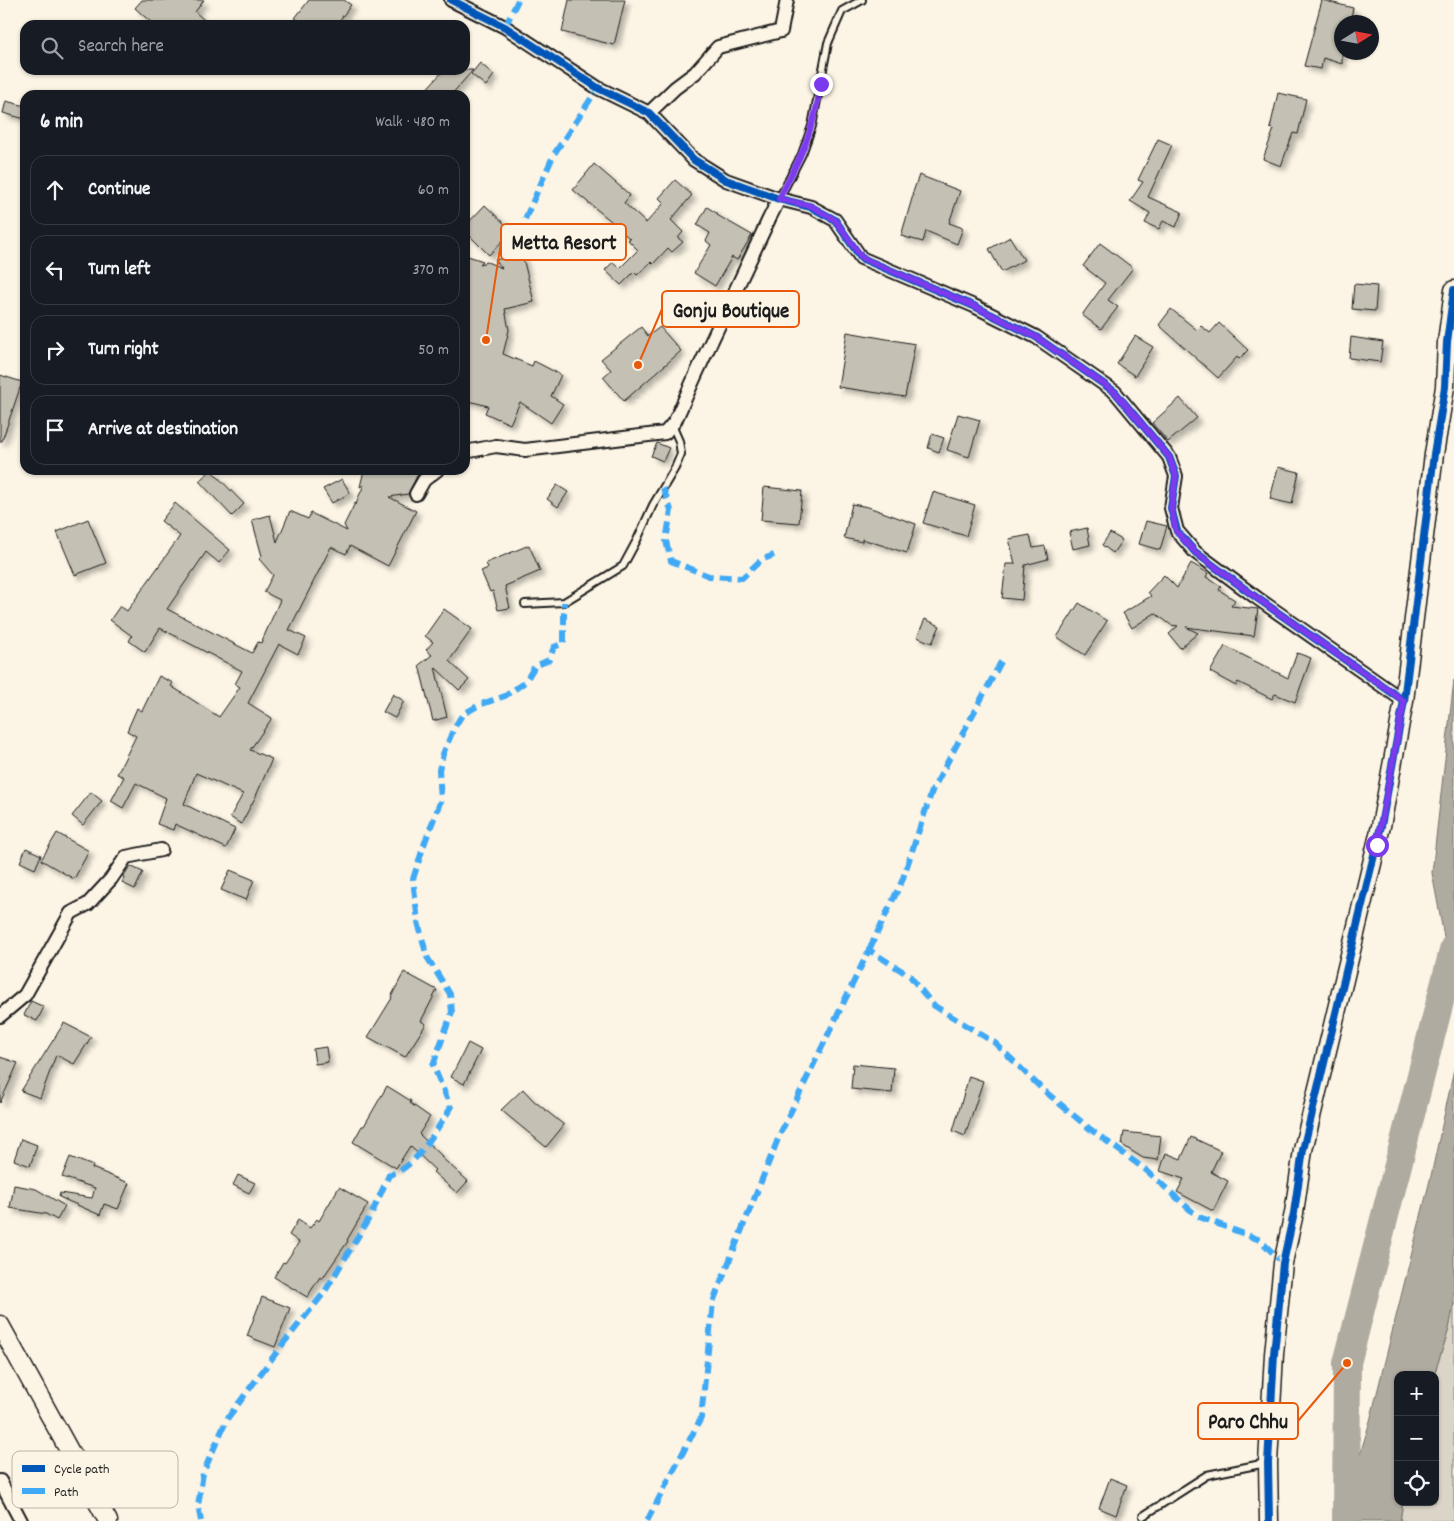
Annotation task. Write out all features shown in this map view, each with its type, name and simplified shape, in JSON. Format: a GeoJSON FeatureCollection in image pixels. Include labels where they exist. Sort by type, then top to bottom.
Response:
{"type":"FeatureCollection","features":[{"type":"Feature","properties":{"kind":"street"},"geometry":{"type":"LineString","coordinates":[[450,0],[505,27],[598,88],[649,113],[694,160],[726,180],[779,199],[811,206],[835,220],[862,258],[974,306],[1036,337],[1115,392],[1169,457],[1176,476],[1171,508],[1176,531],[1195,552],[1404,701]]}},
{"type":"Feature","properties":{"kind":"street"},"geometry":{"type":"LineString","coordinates":[[649,113],[675,88],[695,73],[718,48],[781,31],[786,0]]}},
{"type":"Feature","properties":{"kind":"street"},"geometry":{"type":"LineString","coordinates":[[470,451],[496,446],[525,450],[665,433],[675,422],[779,199]]}},
{"type":"Feature","properties":{"kind":"street"},"geometry":{"type":"LineString","coordinates":[[1269,1521],[1268,1463],[1274,1354],[1283,1263],[1294,1213],[1303,1150],[1382,826],[1404,701],[1444,387],[1447,342],[1454,290]]}},
{"type":"Feature","properties":{"kind":"street"},"geometry":{"type":"LineString","coordinates":[[416,494],[424,480],[430,475]]}},
{"type":"Feature","properties":{"kind":"street"},"geometry":{"type":"LineString","coordinates":[[0,1016],[25,995],[71,913],[88,904],[111,879],[126,857],[161,850]]}},
{"type":"Feature","properties":{"kind":"street"},"geometry":{"type":"LineString","coordinates":[[0,1325],[69,1451]]}},
{"type":"Feature","properties":{"kind":"street"},"geometry":{"type":"LineString","coordinates":[[0,1481],[12,1504]]}},
{"type":"Feature","properties":{"kind":"street"},"geometry":{"type":"LineString","coordinates":[[14,1508],[21,1521]]}},
{"type":"Feature","properties":{"kind":"street"},"geometry":{"type":"LineString","coordinates":[[101,1508],[108,1521]]}},
{"type":"Feature","properties":{"kind":"lane"},"geometry":{"type":"LineString","coordinates":[[779,199],[802,154],[812,126],[828,43],[842,11],[862,0]]}},
{"type":"Feature","properties":{"kind":"lane"},"geometry":{"type":"LineString","coordinates":[[525,604],[564,602],[622,566],[681,454],[679,441],[672,425]]}},
{"type":"Feature","properties":{"kind":"lane"},"geometry":{"type":"LineString","coordinates":[[1143,1516],[1207,1476],[1268,1463]]}},
{"type":"Feature","properties":{"kind":"shaded area"},"geometry":{"type":"Polygon","coordinates":[[[1454,680],[1454,990],[1432,873],[1454,680]]]}},
{"type":"Feature","properties":{"kind":"shaded area"},"geometry":{"type":"Polygon","coordinates":[[[1454,1070],[1454,1303],[1449,1329],[1435,1371],[1394,1371],[1394,1506],[1402,1506],[1400,1521],[1340,1521],[1370,1421],[1431,1176],[1454,1070]]]}},
{"type":"Feature","properties":{"kind":"shaded area"},"geometry":{"type":"Polygon","coordinates":[[[1454,1303],[1454,1521],[1400,1521],[1402,1506],[1439,1506],[1439,1371],[1435,1371],[1449,1329],[1454,1303]]]}},
{"type":"Feature","properties":{"kind":"building"},"geometry":{"type":"Polygon","coordinates":[[[142,0],[204,0],[195,12],[204,20],[148,20],[135,8],[142,0]]]}},
{"type":"Feature","properties":{"kind":"building"},"geometry":{"type":"Polygon","coordinates":[[[309,0],[344,0],[351,5],[340,20],[298,20],[295,18],[309,0]]]}},
{"type":"Feature","properties":{"kind":"building"},"geometry":{"type":"Polygon","coordinates":[[[569,0],[625,0],[614,45],[562,32],[569,0]]]}},
{"type":"Feature","properties":{"kind":"building"},"geometry":{"type":"Polygon","coordinates":[[[1322,0],[1353,8],[1352,15],[1334,15],[1334,60],[1342,60],[1342,64],[1323,58],[1321,69],[1304,66],[1322,0]]]}},
{"type":"Feature","properties":{"kind":"building"},"geometry":{"type":"Polygon","coordinates":[[[480,63],[494,75],[486,86],[471,74],[480,63]]]}},
{"type":"Feature","properties":{"kind":"building"},"geometry":{"type":"Polygon","coordinates":[[[439,75],[469,75],[455,90],[426,90],[439,75]]]}},
{"type":"Feature","properties":{"kind":"building"},"geometry":{"type":"Polygon","coordinates":[[[1278,93],[1306,99],[1298,134],[1293,133],[1281,166],[1263,159],[1274,129],[1270,128],[1278,93]]]}},
{"type":"Feature","properties":{"kind":"building"},"geometry":{"type":"Polygon","coordinates":[[[6,101],[20,105],[20,118],[3,113],[6,101]]]}},
{"type":"Feature","properties":{"kind":"building"},"geometry":{"type":"Polygon","coordinates":[[[1158,139],[1172,145],[1148,197],[1182,212],[1176,227],[1163,221],[1159,229],[1145,223],[1150,213],[1130,201],[1143,182],[1138,180],[1158,139]]]}},
{"type":"Feature","properties":{"kind":"building"},"geometry":{"type":"Polygon","coordinates":[[[594,164],[630,195],[624,203],[646,223],[664,203],[659,198],[675,180],[692,195],[671,220],[683,232],[678,238],[683,242],[672,252],[668,248],[653,264],[651,262],[637,275],[634,272],[621,285],[605,270],[613,262],[620,268],[638,250],[628,240],[630,239],[611,221],[573,190],[594,164]]]}},
{"type":"Feature","properties":{"kind":"building"},"geometry":{"type":"Polygon","coordinates":[[[919,175],[960,191],[949,223],[963,228],[957,244],[926,231],[923,242],[901,236],[919,175]]]}},
{"type":"Feature","properties":{"kind":"building"},"geometry":{"type":"Polygon","coordinates":[[[485,205],[512,231],[489,255],[470,236],[470,221],[485,205]]]}},
{"type":"Feature","properties":{"kind":"building"},"geometry":{"type":"Polygon","coordinates":[[[707,207],[717,215],[752,235],[737,260],[732,257],[715,286],[694,273],[711,245],[706,241],[710,233],[697,225],[707,207]]]}},
{"type":"Feature","properties":{"kind":"building"},"geometry":{"type":"Polygon","coordinates":[[[1010,237],[1024,260],[1002,272],[989,249],[1010,237]]]}},
{"type":"Feature","properties":{"kind":"building"},"geometry":{"type":"Polygon","coordinates":[[[1100,243],[1133,268],[1108,300],[1118,307],[1101,329],[1082,315],[1105,283],[1083,266],[1100,243]]]}},
{"type":"Feature","properties":{"kind":"building"},"geometry":{"type":"Polygon","coordinates":[[[522,254],[534,302],[505,309],[509,330],[503,354],[532,366],[534,361],[561,375],[551,396],[563,404],[551,423],[520,402],[510,424],[485,413],[488,406],[470,401],[470,257],[483,261],[480,264],[487,262],[502,268],[495,260],[522,254]]]}},
{"type":"Feature","properties":{"kind":"building"},"geometry":{"type":"Polygon","coordinates":[[[1354,284],[1377,286],[1375,311],[1352,309],[1354,284]]]}},
{"type":"Feature","properties":{"kind":"building"},"geometry":{"type":"Polygon","coordinates":[[[1171,309],[1197,330],[1201,326],[1210,333],[1219,323],[1248,350],[1239,359],[1237,357],[1218,378],[1159,325],[1171,309]]]}},
{"type":"Feature","properties":{"kind":"building"},"geometry":{"type":"Polygon","coordinates":[[[641,327],[648,336],[660,327],[681,351],[624,401],[603,377],[611,370],[601,359],[641,327]]]}},
{"type":"Feature","properties":{"kind":"building"},"geometry":{"type":"Polygon","coordinates":[[[847,332],[915,344],[905,397],[838,387],[847,332]]]}},
{"type":"Feature","properties":{"kind":"building"},"geometry":{"type":"Polygon","coordinates":[[[1135,336],[1153,347],[1135,376],[1117,364],[1135,336]]]}},
{"type":"Feature","properties":{"kind":"building"},"geometry":{"type":"Polygon","coordinates":[[[1351,337],[1383,342],[1380,362],[1349,358],[1351,337]]]}},
{"type":"Feature","properties":{"kind":"building"},"geometry":{"type":"Polygon","coordinates":[[[0,375],[20,381],[20,388],[2,441],[0,441],[0,375]]]}},
{"type":"Feature","properties":{"kind":"building"},"geometry":{"type":"Polygon","coordinates":[[[1180,398],[1197,418],[1168,442],[1152,423],[1180,398]]]}},
{"type":"Feature","properties":{"kind":"building"},"geometry":{"type":"Polygon","coordinates":[[[958,414],[980,420],[969,457],[947,450],[958,414]]]}},
{"type":"Feature","properties":{"kind":"building"},"geometry":{"type":"Polygon","coordinates":[[[932,434],[944,438],[939,452],[928,448],[932,434]]]}},
{"type":"Feature","properties":{"kind":"building"},"geometry":{"type":"Polygon","coordinates":[[[657,443],[669,448],[663,461],[651,456],[657,443]]]}},
{"type":"Feature","properties":{"kind":"building"},"geometry":{"type":"Polygon","coordinates":[[[1278,467],[1299,472],[1292,504],[1270,499],[1278,467]]]}},
{"type":"Feature","properties":{"kind":"building"},"geometry":{"type":"Polygon","coordinates":[[[206,475],[216,475],[244,504],[232,516],[199,481],[206,475]]]}},
{"type":"Feature","properties":{"kind":"building"},"geometry":{"type":"Polygon","coordinates":[[[363,475],[418,475],[408,494],[389,497],[416,511],[388,566],[350,546],[346,554],[331,547],[289,630],[306,638],[298,654],[279,644],[248,703],[272,718],[250,750],[272,759],[241,824],[230,817],[243,794],[196,773],[184,804],[235,829],[226,848],[175,824],[173,830],[157,824],[166,798],[136,783],[123,808],[111,801],[124,777],[117,774],[136,736],[127,731],[137,708],[142,711],[159,676],[173,683],[171,686],[219,717],[240,687],[235,684],[242,671],[160,628],[145,652],[129,641],[132,636],[110,620],[120,606],[127,611],[180,536],[161,521],[175,503],[230,550],[219,563],[206,552],[167,609],[252,653],[258,642],[261,643],[280,600],[264,592],[273,575],[259,559],[262,556],[252,520],[270,515],[277,542],[290,511],[308,519],[311,513],[347,531],[344,525],[355,503],[356,505],[364,485],[360,487],[363,475]]]}},
{"type":"Feature","properties":{"kind":"building"},"geometry":{"type":"Polygon","coordinates":[[[342,479],[350,493],[332,503],[323,489],[342,479]]]}},
{"type":"Feature","properties":{"kind":"building"},"geometry":{"type":"Polygon","coordinates":[[[557,485],[568,492],[558,507],[547,499],[557,485]]]}},
{"type":"Feature","properties":{"kind":"building"},"geometry":{"type":"Polygon","coordinates":[[[764,487],[802,491],[799,523],[761,520],[764,487]]]}},
{"type":"Feature","properties":{"kind":"building"},"geometry":{"type":"Polygon","coordinates":[[[933,492],[975,505],[966,536],[923,523],[933,492]]]}},
{"type":"Feature","properties":{"kind":"building"},"geometry":{"type":"Polygon","coordinates":[[[852,504],[868,507],[916,524],[907,553],[862,539],[862,542],[844,538],[852,504]]]}},
{"type":"Feature","properties":{"kind":"building"},"geometry":{"type":"Polygon","coordinates":[[[88,519],[106,563],[75,575],[57,532],[88,519]]]}},
{"type":"Feature","properties":{"kind":"building"},"geometry":{"type":"Polygon","coordinates":[[[1146,521],[1167,526],[1160,550],[1139,544],[1146,521]]]}},
{"type":"Feature","properties":{"kind":"building"},"geometry":{"type":"Polygon","coordinates":[[[1087,528],[1090,545],[1073,549],[1069,532],[1087,528]]]}},
{"type":"Feature","properties":{"kind":"building"},"geometry":{"type":"Polygon","coordinates":[[[1110,533],[1122,540],[1113,553],[1102,545],[1110,533]]]}},
{"type":"Feature","properties":{"kind":"building"},"geometry":{"type":"Polygon","coordinates":[[[1030,535],[1033,548],[1045,546],[1048,559],[1025,565],[1022,600],[1002,598],[1006,564],[1015,564],[1009,539],[1030,535]]]}},
{"type":"Feature","properties":{"kind":"building"},"geometry":{"type":"Polygon","coordinates":[[[529,545],[540,571],[505,586],[510,608],[498,610],[493,591],[490,592],[481,571],[488,568],[486,563],[529,545]]]}},
{"type":"Feature","properties":{"kind":"building"},"geometry":{"type":"Polygon","coordinates":[[[1191,563],[1208,573],[1206,577],[1221,586],[1219,590],[1235,600],[1231,606],[1258,609],[1254,636],[1186,627],[1198,633],[1180,648],[1169,634],[1178,626],[1171,625],[1155,613],[1132,628],[1123,613],[1151,596],[1148,592],[1164,575],[1177,588],[1191,563]]]}},
{"type":"Feature","properties":{"kind":"building"},"geometry":{"type":"Polygon","coordinates":[[[1079,603],[1107,621],[1085,655],[1057,637],[1079,603]]]}},
{"type":"Feature","properties":{"kind":"building"},"geometry":{"type":"Polygon","coordinates":[[[444,609],[472,629],[449,661],[469,680],[459,690],[435,667],[447,717],[433,721],[419,665],[432,655],[426,650],[433,642],[425,636],[444,609]]]}},
{"type":"Feature","properties":{"kind":"building"},"geometry":{"type":"Polygon","coordinates":[[[925,619],[940,626],[932,643],[917,637],[925,619]]]}},
{"type":"Feature","properties":{"kind":"building"},"geometry":{"type":"Polygon","coordinates":[[[1225,646],[1288,678],[1297,653],[1311,658],[1295,702],[1275,694],[1272,699],[1238,682],[1236,686],[1210,672],[1225,646]]]}},
{"type":"Feature","properties":{"kind":"building"},"geometry":{"type":"Polygon","coordinates":[[[393,694],[404,701],[395,718],[383,712],[393,694]]]}},
{"type":"Feature","properties":{"kind":"building"},"geometry":{"type":"Polygon","coordinates":[[[91,792],[102,801],[83,825],[72,816],[91,792]]]}},
{"type":"Feature","properties":{"kind":"building"},"geometry":{"type":"Polygon","coordinates":[[[57,833],[89,851],[74,879],[41,860],[57,833]]]}},
{"type":"Feature","properties":{"kind":"building"},"geometry":{"type":"Polygon","coordinates":[[[26,848],[41,855],[35,869],[20,862],[26,848]]]}},
{"type":"Feature","properties":{"kind":"building"},"geometry":{"type":"Polygon","coordinates":[[[130,866],[143,872],[135,889],[122,883],[123,877],[130,866]]]}},
{"type":"Feature","properties":{"kind":"building"},"geometry":{"type":"Polygon","coordinates":[[[230,870],[254,880],[246,900],[221,890],[230,870]]]}},
{"type":"Feature","properties":{"kind":"building"},"geometry":{"type":"Polygon","coordinates":[[[404,972],[437,990],[421,1021],[426,1024],[405,1057],[368,1037],[392,998],[404,972]]]}},
{"type":"Feature","properties":{"kind":"building"},"geometry":{"type":"Polygon","coordinates":[[[31,1001],[44,1007],[37,1021],[24,1015],[31,1001]]]}},
{"type":"Feature","properties":{"kind":"building"},"geometry":{"type":"Polygon","coordinates":[[[64,1023],[91,1037],[88,1042],[74,1064],[56,1055],[40,1098],[21,1091],[64,1023]]]}},
{"type":"Feature","properties":{"kind":"building"},"geometry":{"type":"Polygon","coordinates":[[[468,1043],[481,1050],[464,1084],[451,1077],[468,1043]]]}},
{"type":"Feature","properties":{"kind":"building"},"geometry":{"type":"Polygon","coordinates":[[[326,1047],[328,1062],[315,1064],[313,1049],[326,1047]]]}},
{"type":"Feature","properties":{"kind":"building"},"geometry":{"type":"Polygon","coordinates":[[[0,1057],[18,1063],[0,1103],[0,1057]]]}},
{"type":"Feature","properties":{"kind":"building"},"geometry":{"type":"Polygon","coordinates":[[[853,1064],[894,1068],[892,1093],[851,1089],[853,1064]]]}},
{"type":"Feature","properties":{"kind":"building"},"geometry":{"type":"Polygon","coordinates":[[[969,1076],[983,1081],[965,1136],[953,1131],[969,1076]]]}},
{"type":"Feature","properties":{"kind":"building"},"geometry":{"type":"Polygon","coordinates":[[[387,1086],[411,1101],[410,1103],[430,1117],[419,1134],[468,1181],[457,1193],[433,1172],[435,1170],[410,1146],[396,1168],[353,1142],[387,1086]]]}},
{"type":"Feature","properties":{"kind":"building"},"geometry":{"type":"Polygon","coordinates":[[[523,1089],[533,1100],[564,1125],[546,1147],[501,1110],[523,1089]]]}},
{"type":"Feature","properties":{"kind":"building"},"geometry":{"type":"Polygon","coordinates":[[[1124,1132],[1161,1136],[1158,1160],[1143,1158],[1122,1145],[1124,1132]]]}},
{"type":"Feature","properties":{"kind":"building"},"geometry":{"type":"Polygon","coordinates":[[[1191,1137],[1221,1151],[1211,1172],[1228,1181],[1213,1211],[1177,1192],[1184,1179],[1160,1171],[1166,1153],[1181,1159],[1191,1137]]]}},
{"type":"Feature","properties":{"kind":"building"},"geometry":{"type":"Polygon","coordinates":[[[21,1139],[37,1145],[30,1166],[14,1160],[21,1139]]]}},
{"type":"Feature","properties":{"kind":"building"},"geometry":{"type":"Polygon","coordinates":[[[70,1157],[129,1183],[118,1209],[104,1204],[100,1215],[59,1197],[60,1193],[92,1198],[95,1188],[62,1177],[70,1157]]]}},
{"type":"Feature","properties":{"kind":"building"},"geometry":{"type":"Polygon","coordinates":[[[238,1175],[255,1183],[249,1193],[233,1185],[238,1175]]]}},
{"type":"Feature","properties":{"kind":"building"},"geometry":{"type":"Polygon","coordinates":[[[14,1185],[36,1189],[65,1206],[57,1220],[46,1214],[10,1208],[14,1185]]]}},
{"type":"Feature","properties":{"kind":"building"},"geometry":{"type":"Polygon","coordinates":[[[339,1187],[368,1204],[348,1241],[307,1297],[274,1277],[299,1242],[289,1235],[298,1220],[310,1228],[317,1219],[319,1221],[339,1187]]]}},
{"type":"Feature","properties":{"kind":"building"},"geometry":{"type":"Polygon","coordinates":[[[262,1297],[290,1308],[275,1347],[247,1336],[262,1297]]]}},
{"type":"Feature","properties":{"kind":"building"},"geometry":{"type":"Polygon","coordinates":[[[1110,1478],[1127,1485],[1116,1515],[1099,1508],[1110,1478]]]}},
{"type":"Feature","properties":{"kind":"waterway"},"geometry":{"type":"LineString","coordinates":[[1346,1521],[1347,1363],[1454,947]]}},
{"type":"Feature","properties":{"kind":"marked path"},"geometry":{"type":"LineString","coordinates":[[505,27],[518,0]]}},
{"type":"Feature","properties":{"kind":"marked path"},"geometry":{"type":"LineString","coordinates":[[525,219],[554,154],[598,88]]}},
{"type":"Feature","properties":{"kind":"marked path"},"geometry":{"type":"LineString","coordinates":[[663,488],[671,510],[666,541],[671,561],[709,576],[742,578],[761,560],[774,555]]}},
{"type":"Feature","properties":{"kind":"marked path"},"geometry":{"type":"LineString","coordinates":[[201,1521],[198,1506],[203,1473],[227,1419],[282,1345],[324,1293],[371,1215],[389,1175],[399,1171],[417,1157],[451,1108],[433,1065],[452,1012],[450,994],[427,957],[418,922],[413,879],[441,800],[439,770],[443,754],[454,728],[462,715],[479,705],[505,696],[525,682],[535,666],[549,660],[554,647],[564,643],[564,602]]}},
{"type":"Feature","properties":{"kind":"marked path"},"geometry":{"type":"LineString","coordinates":[[869,950],[902,881],[932,791],[1002,660]]}},
{"type":"Feature","properties":{"kind":"marked path"},"geometry":{"type":"LineString","coordinates":[[647,1521],[701,1418],[713,1302],[780,1134],[869,950],[910,976],[933,1005],[995,1043],[1041,1088],[1090,1129],[1146,1170],[1197,1216],[1260,1240],[1283,1263]]}},
{"type":"Feature","properties":{"kind":"cycle path"},"geometry":{"type":"LineString","coordinates":[[451,0],[505,27],[598,88],[649,113],[694,160],[726,180],[779,199],[811,207],[835,220],[861,258],[974,306],[1036,337],[1115,392],[1169,457],[1176,476],[1171,508],[1177,531],[1195,552],[1404,701]]}},
{"type":"Feature","properties":{"kind":"cycle path"},"geometry":{"type":"LineString","coordinates":[[1269,1521],[1268,1463],[1274,1354],[1283,1263],[1294,1213],[1303,1150],[1381,826],[1404,701],[1434,454],[1445,387],[1447,342],[1454,290]]}},
{"type":"Feature","properties":{"kind":"place","name":"Metta Resort"},"geometry":{"type":"Point","coordinates":[486,340]}},
{"type":"Feature","properties":{"kind":"place","name":"Gonju Boutique"},"geometry":{"type":"Point","coordinates":[638,365]}},
{"type":"Feature","properties":{"kind":"place","name":"Paro Chhu"},"geometry":{"type":"Point","coordinates":[1347,1363]}},
{"type":"Feature","properties":{"kind":"route"},"geometry":{"type":"LineString","coordinates":[[821,84],[812,126],[802,154],[779,199],[811,206],[835,220],[862,258],[974,306],[1036,337],[1115,392],[1169,457],[1176,476],[1171,508],[1176,531],[1195,552],[1404,701],[1377,845]]}}]}
